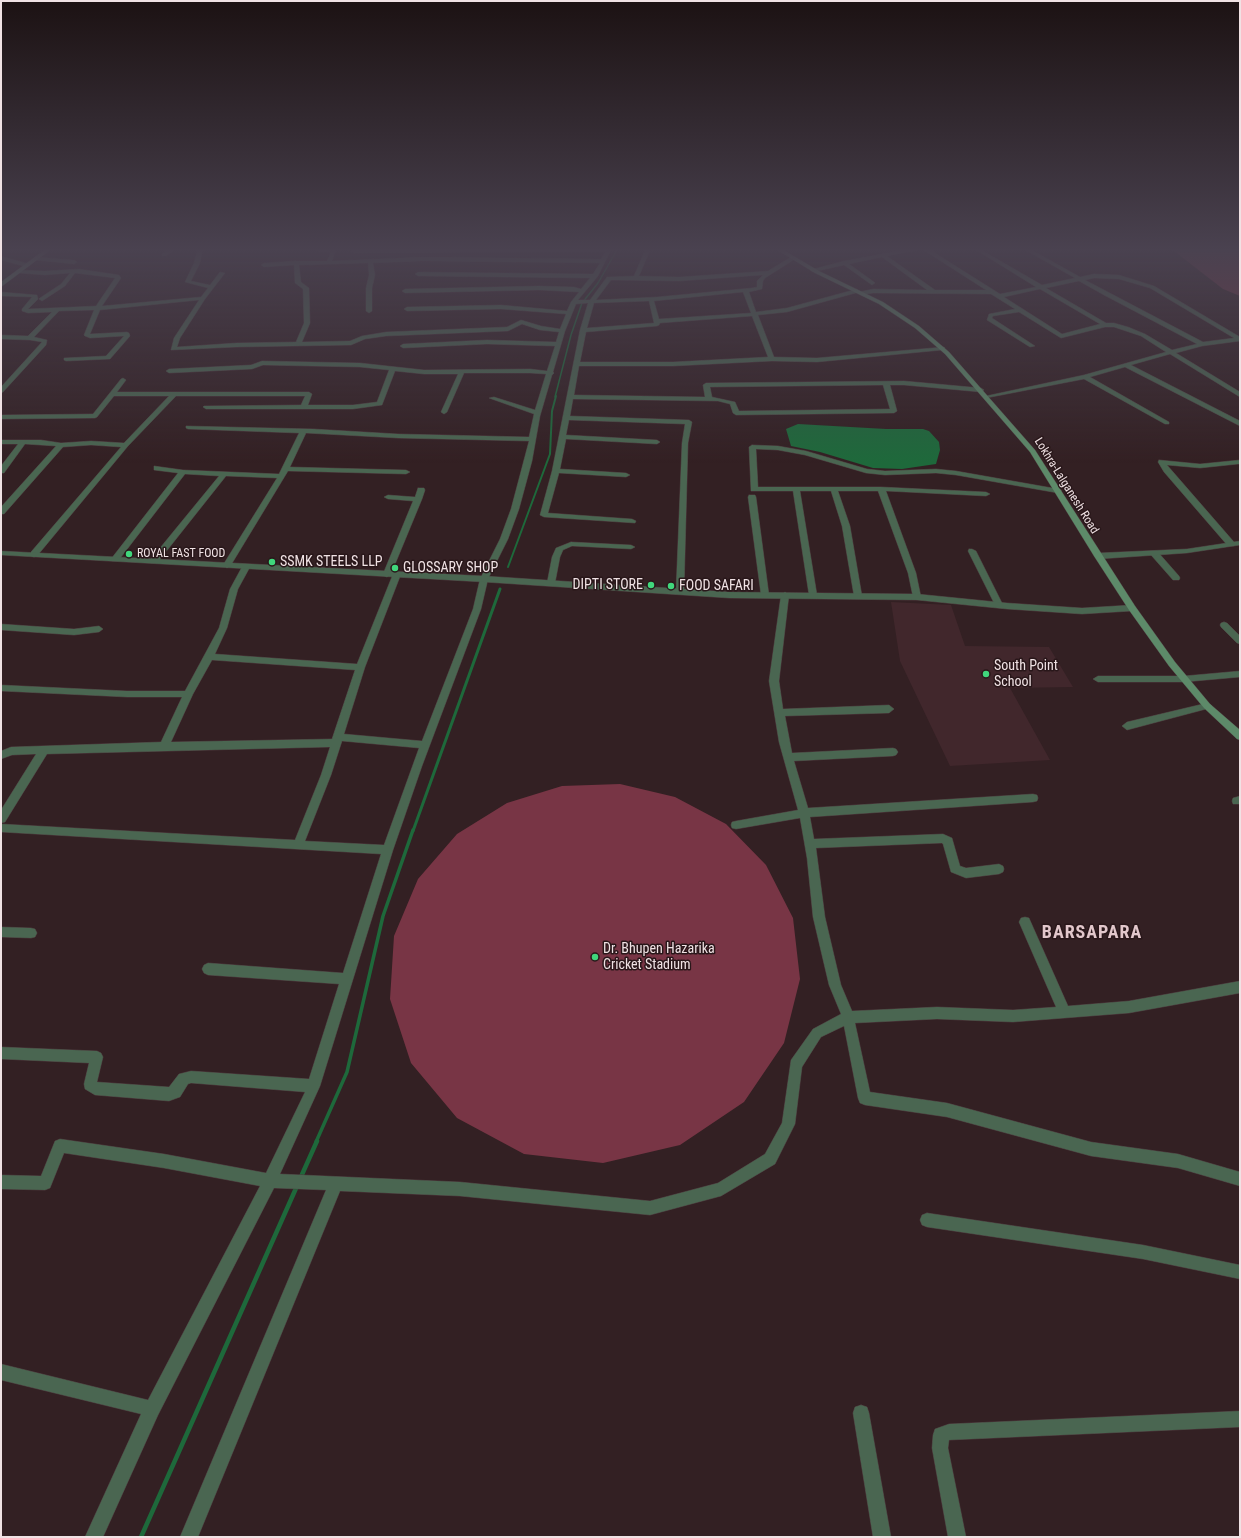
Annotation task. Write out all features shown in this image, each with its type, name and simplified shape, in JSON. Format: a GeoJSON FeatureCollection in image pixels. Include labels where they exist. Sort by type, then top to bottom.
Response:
{"type":"FeatureCollection","features":[{"type":"Feature","properties":{"kind":"main road","name":"Lokhra-Lalganesh Road"},"geometry":{"type":"LineString","coordinates":[[907,320],[942,348],[988,397],[1033,451],[1132,608],[1184,679],[1207,706],[1240,736]]}},
{"type":"Feature","properties":{"kind":"street"},"geometry":{"type":"LineString","coordinates":[[30,338],[47,320]]}},
{"type":"Feature","properties":{"kind":"street"},"geometry":{"type":"LineString","coordinates":[[66,359],[108,358],[127,336],[127,334],[87,335],[93,320]]}},
{"type":"Feature","properties":{"kind":"street"},"geometry":{"type":"LineString","coordinates":[[189,320],[177,338],[173,349],[351,343],[364,337],[386,334],[508,329],[521,322],[540,328],[562,330]]}},
{"type":"Feature","properties":{"kind":"street"},"geometry":{"type":"LineString","coordinates":[[298,344],[307,320]]}},
{"type":"Feature","properties":{"kind":"street"},"geometry":{"type":"LineString","coordinates":[[94,1537],[152,1409],[270,1181],[314,1086],[388,850],[425,745],[477,609],[484,579],[504,539],[515,509],[528,461],[538,413],[566,320]]}},
{"type":"Feature","properties":{"kind":"street"},"geometry":{"type":"LineString","coordinates":[[586,320],[556,471],[544,515],[632,521]]}},
{"type":"Feature","properties":{"kind":"street"},"geometry":{"type":"LineString","coordinates":[[583,330],[657,324],[657,321],[674,320]]}},
{"type":"Feature","properties":{"kind":"street"},"geometry":{"type":"LineString","coordinates":[[756,320],[772,359]]}},
{"type":"Feature","properties":{"kind":"street"},"geometry":{"type":"LineString","coordinates":[[990,320],[1032,346]]}},
{"type":"Feature","properties":{"kind":"street"},"geometry":{"type":"LineString","coordinates":[[1035,320],[1061,336],[1105,325],[1114,325],[1126,328],[1143,335],[1240,395]]}},
{"type":"Feature","properties":{"kind":"street"},"geometry":{"type":"LineString","coordinates":[[1096,320],[1105,325]]}},
{"type":"Feature","properties":{"kind":"street"},"geometry":{"type":"LineString","coordinates":[[1156,320],[1202,344]]}},
{"type":"Feature","properties":{"kind":"street"},"geometry":{"type":"LineString","coordinates":[[1207,320],[1240,339]]}},
{"type":"Feature","properties":{"kind":"street"},"geometry":{"type":"LineString","coordinates":[[1,337],[30,338],[45,341],[44,344],[1,391]]}},
{"type":"Feature","properties":{"kind":"street"},"geometry":{"type":"LineString","coordinates":[[988,397],[1085,377],[1126,364],[1202,344],[1240,339]]}},
{"type":"Feature","properties":{"kind":"street"},"geometry":{"type":"LineString","coordinates":[[404,346],[487,342],[559,344]]}},
{"type":"Feature","properties":{"kind":"street"},"geometry":{"type":"LineString","coordinates":[[576,364],[673,364],[772,359],[817,360],[942,348]]}},
{"type":"Feature","properties":{"kind":"street"},"geometry":{"type":"LineString","coordinates":[[169,371],[252,367],[262,363],[278,363],[360,365],[424,372],[462,371],[551,373]]}},
{"type":"Feature","properties":{"kind":"street"},"geometry":{"type":"LineString","coordinates":[[1126,364],[1240,424]]}},
{"type":"Feature","properties":{"kind":"street"},"geometry":{"type":"LineString","coordinates":[[206,407],[352,407],[380,404],[394,368]]}},
{"type":"Feature","properties":{"kind":"street"},"geometry":{"type":"LineString","coordinates":[[444,412],[462,371]]}},
{"type":"Feature","properties":{"kind":"street"},"geometry":{"type":"LineString","coordinates":[[1085,377],[1167,423]]}},
{"type":"Feature","properties":{"kind":"street"},"geometry":{"type":"LineString","coordinates":[[1,417],[95,416],[123,380]]}},
{"type":"Feature","properties":{"kind":"street"},"geometry":{"type":"LineString","coordinates":[[709,398],[706,385],[904,383],[981,390]]}},
{"type":"Feature","properties":{"kind":"street"},"geometry":{"type":"LineString","coordinates":[[570,397],[709,398],[733,402],[736,413],[894,411],[886,384]]}},
{"type":"Feature","properties":{"kind":"street"},"geometry":{"type":"LineString","coordinates":[[113,394],[309,394],[304,406]]}},
{"type":"Feature","properties":{"kind":"street"},"geometry":{"type":"LineString","coordinates":[[34,554],[126,445],[175,394]]}},
{"type":"Feature","properties":{"kind":"street"},"geometry":{"type":"LineString","coordinates":[[492,398],[538,413]]}},
{"type":"Feature","properties":{"kind":"street"},"geometry":{"type":"LineString","coordinates":[[566,418],[689,422],[685,443],[680,591]]}},
{"type":"Feature","properties":{"kind":"street"},"geometry":{"type":"LineString","coordinates":[[188,427],[398,436],[532,438]]}},
{"type":"Feature","properties":{"kind":"street"},"geometry":{"type":"LineString","coordinates":[[226,565],[283,473],[303,431]]}},
{"type":"Feature","properties":{"kind":"street"},"geometry":{"type":"LineString","coordinates":[[563,437],[657,442]]}},
{"type":"Feature","properties":{"kind":"street"},"geometry":{"type":"LineString","coordinates":[[1,442],[41,442],[62,445],[91,443],[126,445]]}},
{"type":"Feature","properties":{"kind":"street"},"geometry":{"type":"LineString","coordinates":[[1,471],[22,443]]}},
{"type":"Feature","properties":{"kind":"street"},"geometry":{"type":"LineString","coordinates":[[1,512],[62,445]]}},
{"type":"Feature","properties":{"kind":"street"},"geometry":{"type":"LineString","coordinates":[[986,494],[881,489],[754,489],[752,447],[778,448],[806,453],[866,471],[885,473],[936,471],[950,472],[1058,491]]}},
{"type":"Feature","properties":{"kind":"street"},"geometry":{"type":"LineString","coordinates":[[1236,545],[1167,470],[1162,462],[1200,466],[1238,462]]}},
{"type":"Feature","properties":{"kind":"street"},"geometry":{"type":"LineString","coordinates":[[157,468],[183,472],[224,474],[406,472]]}},
{"type":"Feature","properties":{"kind":"street"},"geometry":{"type":"LineString","coordinates":[[556,471],[626,475]]}},
{"type":"Feature","properties":{"kind":"street"},"geometry":{"type":"LineString","coordinates":[[115,559],[183,472]]}},
{"type":"Feature","properties":{"kind":"street"},"geometry":{"type":"LineString","coordinates":[[154,561],[224,474]]}},
{"type":"Feature","properties":{"kind":"street"},"geometry":{"type":"LineString","coordinates":[[881,489],[905,552],[918,597]]}},
{"type":"Feature","properties":{"kind":"street"},"geometry":{"type":"LineString","coordinates":[[386,574],[421,490]]}},
{"type":"Feature","properties":{"kind":"street"},"geometry":{"type":"LineString","coordinates":[[796,490],[814,595]]}},
{"type":"Feature","properties":{"kind":"street"},"geometry":{"type":"LineString","coordinates":[[834,490],[846,526],[858,596]]}},
{"type":"Feature","properties":{"kind":"street"},"geometry":{"type":"LineString","coordinates":[[388,497],[418,499]]}},
{"type":"Feature","properties":{"kind":"street"},"geometry":{"type":"LineString","coordinates":[[752,497],[765,595]]}},
{"type":"Feature","properties":{"kind":"street"},"geometry":{"type":"LineString","coordinates":[[551,583],[556,557],[560,548],[570,544],[631,547]]}},
{"type":"Feature","properties":{"kind":"street"},"geometry":{"type":"LineString","coordinates":[[1098,556],[1154,553],[1236,545]]}},
{"type":"Feature","properties":{"kind":"street"},"geometry":{"type":"LineString","coordinates":[[972,551],[999,605]]}},
{"type":"Feature","properties":{"kind":"street"},"geometry":{"type":"LineString","coordinates":[[1,553],[484,579],[729,595],[918,597],[1082,611],[1132,608]]}},
{"type":"Feature","properties":{"kind":"street"},"geometry":{"type":"LineString","coordinates":[[1154,553],[1176,578]]}},
{"type":"Feature","properties":{"kind":"street"},"geometry":{"type":"LineString","coordinates":[[164,746],[188,694],[209,657],[223,628],[234,589],[246,567]]}},
{"type":"Feature","properties":{"kind":"street"},"geometry":{"type":"LineString","coordinates":[[298,844],[326,775],[360,668],[397,574]]}},
{"type":"Feature","properties":{"kind":"street"},"geometry":{"type":"LineString","coordinates":[[785,595],[774,678],[788,757],[804,813],[810,844],[819,917],[835,985],[848,1017],[865,1098],[947,1110],[1091,1149],[1178,1161],[1240,1179]]}},
{"type":"Feature","properties":{"kind":"street"},"geometry":{"type":"LineString","coordinates":[[1224,625],[1240,641]]}},
{"type":"Feature","properties":{"kind":"street"},"geometry":{"type":"LineString","coordinates":[[1,627],[74,632],[99,629]]}},
{"type":"Feature","properties":{"kind":"street"},"geometry":{"type":"LineString","coordinates":[[209,657],[360,668]]}},
{"type":"Feature","properties":{"kind":"street"},"geometry":{"type":"LineString","coordinates":[[1098,678],[1184,679],[1240,674]]}},
{"type":"Feature","properties":{"kind":"street"},"geometry":{"type":"LineString","coordinates":[[1,688],[120,694],[188,694]]}},
{"type":"Feature","properties":{"kind":"street"},"geometry":{"type":"LineString","coordinates":[[1127,726],[1207,706]]}},
{"type":"Feature","properties":{"kind":"street"},"geometry":{"type":"LineString","coordinates":[[780,713],[889,709]]}},
{"type":"Feature","properties":{"kind":"street"},"geometry":{"type":"LineString","coordinates":[[1,755],[11,751],[337,740],[425,745]]}},
{"type":"Feature","properties":{"kind":"street"},"geometry":{"type":"LineString","coordinates":[[1,819],[43,751]]}},
{"type":"Feature","properties":{"kind":"street"},"geometry":{"type":"LineString","coordinates":[[788,757],[893,752]]}},
{"type":"Feature","properties":{"kind":"street"},"geometry":{"type":"LineString","coordinates":[[736,825],[804,813],[1034,798]]}},
{"type":"Feature","properties":{"kind":"street"},"geometry":{"type":"LineString","coordinates":[[1,828],[388,850]]}},
{"type":"Feature","properties":{"kind":"street"},"geometry":{"type":"LineString","coordinates":[[810,844],[943,838],[948,841],[955,869],[966,873],[1000,869]]}},
{"type":"Feature","properties":{"kind":"street"},"geometry":{"type":"LineString","coordinates":[[1025,922],[1065,1012]]}},
{"type":"Feature","properties":{"kind":"street"},"geometry":{"type":"LineString","coordinates":[[1,932],[31,933]]}},
{"type":"Feature","properties":{"kind":"street"},"geometry":{"type":"LineString","coordinates":[[208,969],[348,979]]}},
{"type":"Feature","properties":{"kind":"street"},"geometry":{"type":"LineString","coordinates":[[1,1182],[45,1183],[60,1146],[164,1161],[270,1181],[460,1189],[650,1208],[721,1189],[770,1159],[788,1124],[796,1065],[817,1033],[848,1017],[937,1013],[1013,1016],[1129,1007],[1240,987]]}},
{"type":"Feature","properties":{"kind":"street"},"geometry":{"type":"LineString","coordinates":[[1,1053],[97,1057],[90,1084],[95,1088],[169,1094],[175,1092],[184,1079],[191,1077],[314,1086]]}},
{"type":"Feature","properties":{"kind":"street"},"geometry":{"type":"LineString","coordinates":[[189,1537],[336,1184]]}},
{"type":"Feature","properties":{"kind":"street"},"geometry":{"type":"LineString","coordinates":[[927,1220],[1143,1252],[1240,1272]]}},
{"type":"Feature","properties":{"kind":"street"},"geometry":{"type":"LineString","coordinates":[[1,1372],[152,1409]]}},
{"type":"Feature","properties":{"kind":"street"},"geometry":{"type":"LineString","coordinates":[[861,1413],[882,1537]]}},
{"type":"Feature","properties":{"kind":"street"},"geometry":{"type":"LineString","coordinates":[[957,1537],[940,1448],[941,1435],[949,1432],[1240,1419]]}},
{"type":"Feature","properties":{"kind":"shaded area"},"geometry":{"type":"Polygon","coordinates":[[[798,424],[886,429],[923,429],[929,431],[939,442],[940,450],[936,464],[902,469],[873,468],[820,452],[791,446],[786,429],[798,424]]]}},
{"type":"Feature","properties":{"kind":"shaded area","name":"South Point School"},"geometry":{"type":"Polygon","coordinates":[[[891,602],[951,605],[965,646],[1049,647],[1073,687],[1010,688],[1050,760],[950,766],[900,661],[891,602]]]}},
{"type":"Feature","properties":{"kind":"shaded area","name":"Dr. Bhupen Hazarika Cricket Stadium"},"geometry":{"type":"Polygon","coordinates":[[[620,784],[675,797],[726,824],[766,865],[793,918],[800,979],[784,1043],[744,1102],[680,1145],[603,1163],[524,1154],[457,1118],[411,1063],[390,999],[394,936],[418,879],[457,834],[507,803],[562,786],[620,784]]]}},
{"type":"Feature","properties":{"kind":"waterway"},"geometry":{"type":"LineString","coordinates":[[555,397],[576,320]]}},
{"type":"Feature","properties":{"kind":"waterway"},"geometry":{"type":"LineString","coordinates":[[508,567],[550,454],[552,411],[556,396]]}},
{"type":"Feature","properties":{"kind":"waterway"},"geometry":{"type":"LineString","coordinates":[[413,831],[500,589]]}},
{"type":"Feature","properties":{"kind":"waterway"},"geometry":{"type":"LineString","coordinates":[[316,1142],[347,1072],[383,916],[413,830]]}},
{"type":"Feature","properties":{"kind":"waterway"},"geometry":{"type":"LineString","coordinates":[[300,1179],[317,1141]]}},
{"type":"Feature","properties":{"kind":"waterway"},"geometry":{"type":"LineString","coordinates":[[141,1537],[297,1186]]}},
{"type":"Feature","properties":{"kind":"place","name":"ROYAL FAST FOOD"},"geometry":{"type":"Point","coordinates":[129,554]}},
{"type":"Feature","properties":{"kind":"place","name":"SSMK STEELS LLP"},"geometry":{"type":"Point","coordinates":[272,562]}},
{"type":"Feature","properties":{"kind":"place","name":"GLOSSARY SHOP"},"geometry":{"type":"Point","coordinates":[395,568]}},
{"type":"Feature","properties":{"kind":"place","name":"DIPTI STORE"},"geometry":{"type":"Point","coordinates":[651,585]}},
{"type":"Feature","properties":{"kind":"place","name":"FOOD SAFARI"},"geometry":{"type":"Point","coordinates":[671,586]}},
{"type":"Feature","properties":{"kind":"place","name":"South Point School"},"geometry":{"type":"Point","coordinates":[986,674]}},
{"type":"Feature","properties":{"kind":"place","name":"Dr. Bhupen Hazarika Cricket Stadium"},"geometry":{"type":"Point","coordinates":[595,957]}},
{"type":"Feature","properties":{"kind":"district","name":"BARSAPARA"},"geometry":{"type":"Point","coordinates":[1092,933]}}]}
